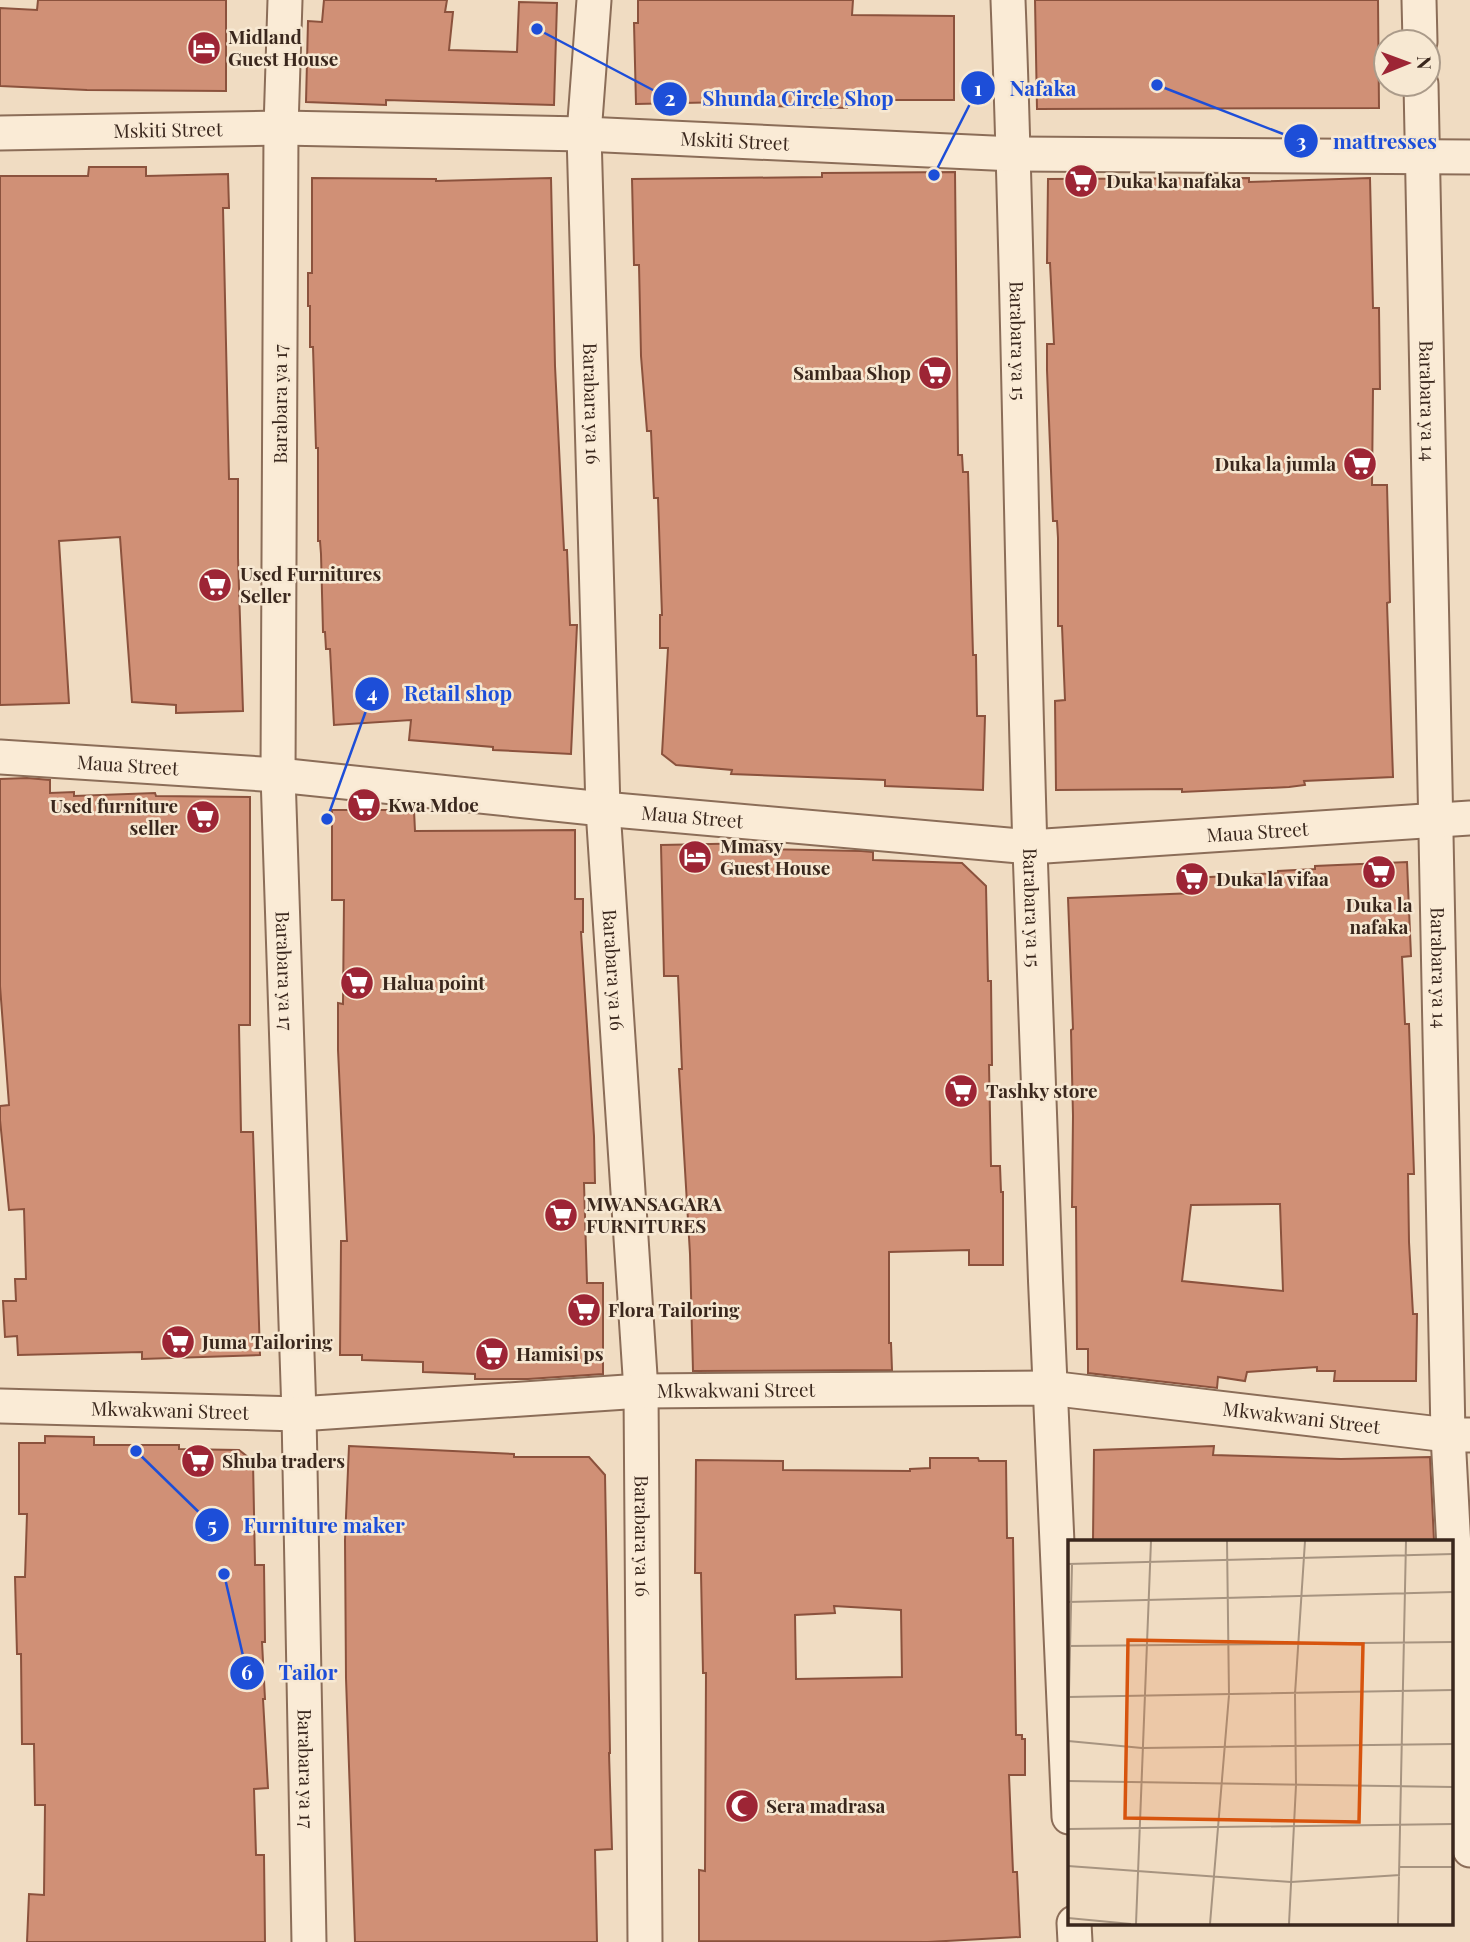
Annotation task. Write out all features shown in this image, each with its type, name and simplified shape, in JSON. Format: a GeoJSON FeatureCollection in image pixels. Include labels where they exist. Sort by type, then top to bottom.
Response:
{"type":"FeatureCollection","features":[{"type":"Feature","properties":{"kind":"street","name":"Barabara ya 17"},"geometry":{"type":"LineString","coordinates":[[285,0],[281,128],[278,775],[299,1414],[309,1942]]}},
{"type":"Feature","properties":{"kind":"street","name":"Barabara ya 16"},"geometry":{"type":"LineString","coordinates":[[594,0],[584,134],[603,809],[641,1391],[645,1942]]}},
{"type":"Feature","properties":{"kind":"street","name":"Barabara ya 15"},"geometry":{"type":"LineString","coordinates":[[1008,0],[1030,847],[1049,1388],[1068,1796]]}},
{"type":"Feature","properties":{"kind":"street"},"geometry":{"type":"LineString","coordinates":[[1419,0],[1420,28]]}},
{"type":"Feature","properties":{"kind":"street","name":"Barabara ya 14"},"geometry":{"type":"LineString","coordinates":[[1421,98],[1434,819],[1459,1435],[1470,1850]]}},
{"type":"Feature","properties":{"kind":"street","name":"Mskiti Street"},"geometry":{"type":"LineString","coordinates":[[0,133],[281,128],[584,134],[1014,154],[1470,157]]}},
{"type":"Feature","properties":{"kind":"street","name":"Maua Street"},"geometry":{"type":"LineString","coordinates":[[0,757],[278,775],[603,809],[1030,847],[1470,818]]}},
{"type":"Feature","properties":{"kind":"street","name":"Mkwakwani Street"},"geometry":{"type":"LineString","coordinates":[[0,1406],[299,1414],[641,1391],[1049,1388],[1459,1435]]}},
{"type":"Feature","properties":{"kind":"street"},"geometry":{"type":"LineString","coordinates":[[1074,1924],[1075,1942]]}},
{"type":"Feature","properties":{"kind":"building"},"geometry":{"type":"Polygon","coordinates":[[[38,0],[226,0],[226,91],[0,86],[0,8],[37,10],[38,0]]]}},
{"type":"Feature","properties":{"kind":"building"},"geometry":{"type":"Polygon","coordinates":[[[324,0],[447,0],[445,12],[453,12],[449,50],[517,52],[519,2],[557,3],[554,105],[386,100],[386,105],[306,102],[308,21],[322,22],[324,0]]]}},
{"type":"Feature","properties":{"kind":"building"},"geometry":{"type":"Polygon","coordinates":[[[638,0],[853,0],[852,15],[954,16],[954,100],[847,100],[847,108],[770,106],[770,101],[636,104],[634,23],[638,23],[638,0]]]}},
{"type":"Feature","properties":{"kind":"building"},"geometry":{"type":"Polygon","coordinates":[[[1035,0],[1378,0],[1378,28],[1372,28],[1372,98],[1379,98],[1379,108],[1037,109],[1035,0]]]}},
{"type":"Feature","properties":{"kind":"building"},"geometry":{"type":"Polygon","coordinates":[[[89,167],[146,167],[146,176],[228,174],[229,208],[223,208],[229,479],[238,479],[243,711],[176,713],[176,705],[132,702],[120,537],[59,541],[69,703],[0,705],[0,176],[88,176],[89,167]]]}},
{"type":"Feature","properties":{"kind":"building"},"geometry":{"type":"Polygon","coordinates":[[[955,172],[958,455],[962,455],[963,472],[968,472],[977,716],[985,716],[983,790],[885,786],[885,780],[731,774],[732,770],[676,765],[662,754],[668,648],[660,648],[662,615],[658,498],[654,498],[651,431],[647,431],[641,356],[639,265],[634,265],[632,179],[822,177],[822,173],[955,172]]]}},
{"type":"Feature","properties":{"kind":"building"},"geometry":{"type":"Polygon","coordinates":[[[312,178],[436,181],[551,178],[555,366],[564,550],[567,550],[570,625],[577,625],[571,754],[493,750],[493,747],[409,740],[411,720],[334,725],[330,649],[326,649],[323,632],[321,554],[318,541],[318,448],[313,347],[310,347],[308,306],[308,273],[312,273],[312,178]]]}},
{"type":"Feature","properties":{"kind":"building"},"geometry":{"type":"Polygon","coordinates":[[[1249,178],[1249,182],[1370,178],[1373,308],[1379,308],[1380,389],[1373,389],[1372,485],[1387,485],[1390,602],[1387,603],[1393,777],[1304,781],[1305,785],[1289,787],[1182,792],[1182,789],[1056,790],[1055,701],[1065,700],[1062,626],[1058,626],[1058,538],[1057,521],[1053,521],[1047,370],[1047,344],[1054,344],[1050,263],[1047,263],[1048,179],[1249,178]]]}},
{"type":"Feature","properties":{"kind":"building"},"geometry":{"type":"Polygon","coordinates":[[[0,779],[50,780],[50,793],[74,792],[74,796],[155,793],[156,796],[250,797],[250,1025],[239,1025],[241,1132],[253,1132],[260,1355],[142,1359],[142,1352],[18,1355],[17,1336],[5,1337],[3,1301],[16,1301],[15,1279],[26,1279],[24,1209],[9,1210],[0,1120],[0,1106],[9,1105],[0,986],[0,779]]]}},
{"type":"Feature","properties":{"kind":"building"},"geometry":{"type":"Polygon","coordinates":[[[332,810],[414,810],[415,831],[575,830],[575,899],[583,899],[581,932],[594,1136],[595,1183],[584,1183],[587,1283],[603,1283],[603,1374],[475,1379],[475,1374],[423,1372],[423,1362],[362,1360],[362,1355],[340,1355],[341,1241],[347,1241],[338,1050],[338,1003],[343,1004],[344,900],[332,900],[332,810]]]}},
{"type":"Feature","properties":{"kind":"building"},"geometry":{"type":"Polygon","coordinates":[[[759,843],[759,849],[861,851],[873,852],[873,860],[962,863],[986,886],[988,981],[991,981],[991,1166],[1000,1166],[1003,1192],[1003,1265],[969,1265],[969,1250],[889,1252],[889,1343],[892,1370],[693,1371],[690,1254],[679,1069],[682,1069],[678,976],[664,976],[661,845],[759,843]]]}},
{"type":"Feature","properties":{"kind":"building"},"geometry":{"type":"Polygon","coordinates":[[[1407,862],[1411,956],[1402,957],[1405,1024],[1409,1024],[1414,1174],[1408,1174],[1413,1314],[1417,1314],[1416,1381],[1334,1381],[1335,1371],[1317,1371],[1317,1367],[1247,1372],[1245,1381],[1218,1377],[1217,1388],[1088,1373],[1088,1349],[1077,1349],[1076,1207],[1072,1207],[1073,1029],[1068,898],[1195,893],[1194,878],[1278,873],[1315,869],[1315,866],[1407,862]],[[1280,1204],[1191,1205],[1182,1281],[1283,1291],[1280,1204]]]}},
{"type":"Feature","properties":{"kind":"building"},"geometry":{"type":"Polygon","coordinates":[[[45,1436],[94,1437],[94,1445],[179,1445],[179,1449],[239,1450],[253,1461],[255,1565],[264,1565],[263,1699],[268,1788],[254,1789],[256,1855],[264,1855],[265,1942],[27,1942],[29,1894],[44,1895],[45,1805],[35,1805],[34,1744],[22,1744],[21,1654],[17,1654],[15,1577],[25,1577],[27,1514],[19,1514],[19,1443],[45,1443],[45,1436]]]}},
{"type":"Feature","properties":{"kind":"building"},"geometry":{"type":"Polygon","coordinates":[[[349,1446],[514,1454],[514,1457],[589,1457],[605,1475],[612,1849],[595,1850],[597,1942],[355,1942],[346,1678],[345,1540],[349,1446]]]}},
{"type":"Feature","properties":{"kind":"building"},"geometry":{"type":"Polygon","coordinates":[[[1214,1446],[1213,1455],[1341,1459],[1430,1457],[1434,1540],[1093,1540],[1094,1450],[1214,1446]]]}},
{"type":"Feature","properties":{"kind":"building"},"geometry":{"type":"Polygon","coordinates":[[[930,1458],[1006,1461],[1007,1538],[1013,1538],[1016,1735],[1022,1735],[1022,1739],[1025,1739],[1025,1775],[1009,1775],[1013,1872],[1017,1872],[1020,1937],[928,1942],[699,1941],[699,1870],[705,1871],[706,1673],[703,1673],[701,1573],[695,1573],[696,1460],[783,1461],[783,1470],[910,1471],[930,1468],[930,1458]],[[834,1606],[835,1613],[795,1615],[796,1679],[902,1677],[901,1610],[834,1606]]]}},
{"type":"Feature","properties":{"kind":"place","name":"Shunda Circle Shop"},"geometry":{"type":"Point","coordinates":[537,29]}},
{"type":"Feature","properties":{"kind":"place","name":"Midland Guest House"},"geometry":{"type":"Point","coordinates":[204,48]}},
{"type":"Feature","properties":{"kind":"place","name":"mattresses"},"geometry":{"type":"Point","coordinates":[1157,85]}},
{"type":"Feature","properties":{"kind":"place","name":"Nafaka"},"geometry":{"type":"Point","coordinates":[934,175]}},
{"type":"Feature","properties":{"kind":"place","name":"Duka ka nafaka"},"geometry":{"type":"Point","coordinates":[1081,181]}},
{"type":"Feature","properties":{"kind":"place","name":"Sambaa Shop"},"geometry":{"type":"Point","coordinates":[935,373]}},
{"type":"Feature","properties":{"kind":"place","name":"Duka la jumla"},"geometry":{"type":"Point","coordinates":[1360,464]}},
{"type":"Feature","properties":{"kind":"place","name":"Used Furnitures Seller"},"geometry":{"type":"Point","coordinates":[215,585]}},
{"type":"Feature","properties":{"kind":"place","name":"Kwa Mdoe"},"geometry":{"type":"Point","coordinates":[364,805]}},
{"type":"Feature","properties":{"kind":"place","name":"Used furniture seller"},"geometry":{"type":"Point","coordinates":[203,817]}},
{"type":"Feature","properties":{"kind":"place","name":"Retail shop"},"geometry":{"type":"Point","coordinates":[327,819]}},
{"type":"Feature","properties":{"kind":"place","name":"Mmasy Guest House"},"geometry":{"type":"Point","coordinates":[695,857]}},
{"type":"Feature","properties":{"kind":"place","name":"Duka la nafaka"},"geometry":{"type":"Point","coordinates":[1379,872]}},
{"type":"Feature","properties":{"kind":"place","name":"Duka la vifaa"},"geometry":{"type":"Point","coordinates":[1192,879]}},
{"type":"Feature","properties":{"kind":"place","name":"Halua point"},"geometry":{"type":"Point","coordinates":[357,983]}},
{"type":"Feature","properties":{"kind":"place","name":"Tashky store"},"geometry":{"type":"Point","coordinates":[961,1091]}},
{"type":"Feature","properties":{"kind":"place","name":"MWANSAGARA FURNITURES"},"geometry":{"type":"Point","coordinates":[561,1215]}},
{"type":"Feature","properties":{"kind":"place","name":"Flora Tailoring"},"geometry":{"type":"Point","coordinates":[584,1310]}},
{"type":"Feature","properties":{"kind":"place","name":"Juma Tailoring"},"geometry":{"type":"Point","coordinates":[178,1342]}},
{"type":"Feature","properties":{"kind":"place","name":"Hamisi ps"},"geometry":{"type":"Point","coordinates":[492,1354]}},
{"type":"Feature","properties":{"kind":"place","name":"Furniture maker"},"geometry":{"type":"Point","coordinates":[136,1451]}},
{"type":"Feature","properties":{"kind":"place","name":"Shuba traders"},"geometry":{"type":"Point","coordinates":[198,1461]}},
{"type":"Feature","properties":{"kind":"place","name":"Tailor"},"geometry":{"type":"Point","coordinates":[224,1574]}},
{"type":"Feature","properties":{"kind":"place","name":"Sera madrasa"},"geometry":{"type":"Point","coordinates":[742,1806]}}]}
